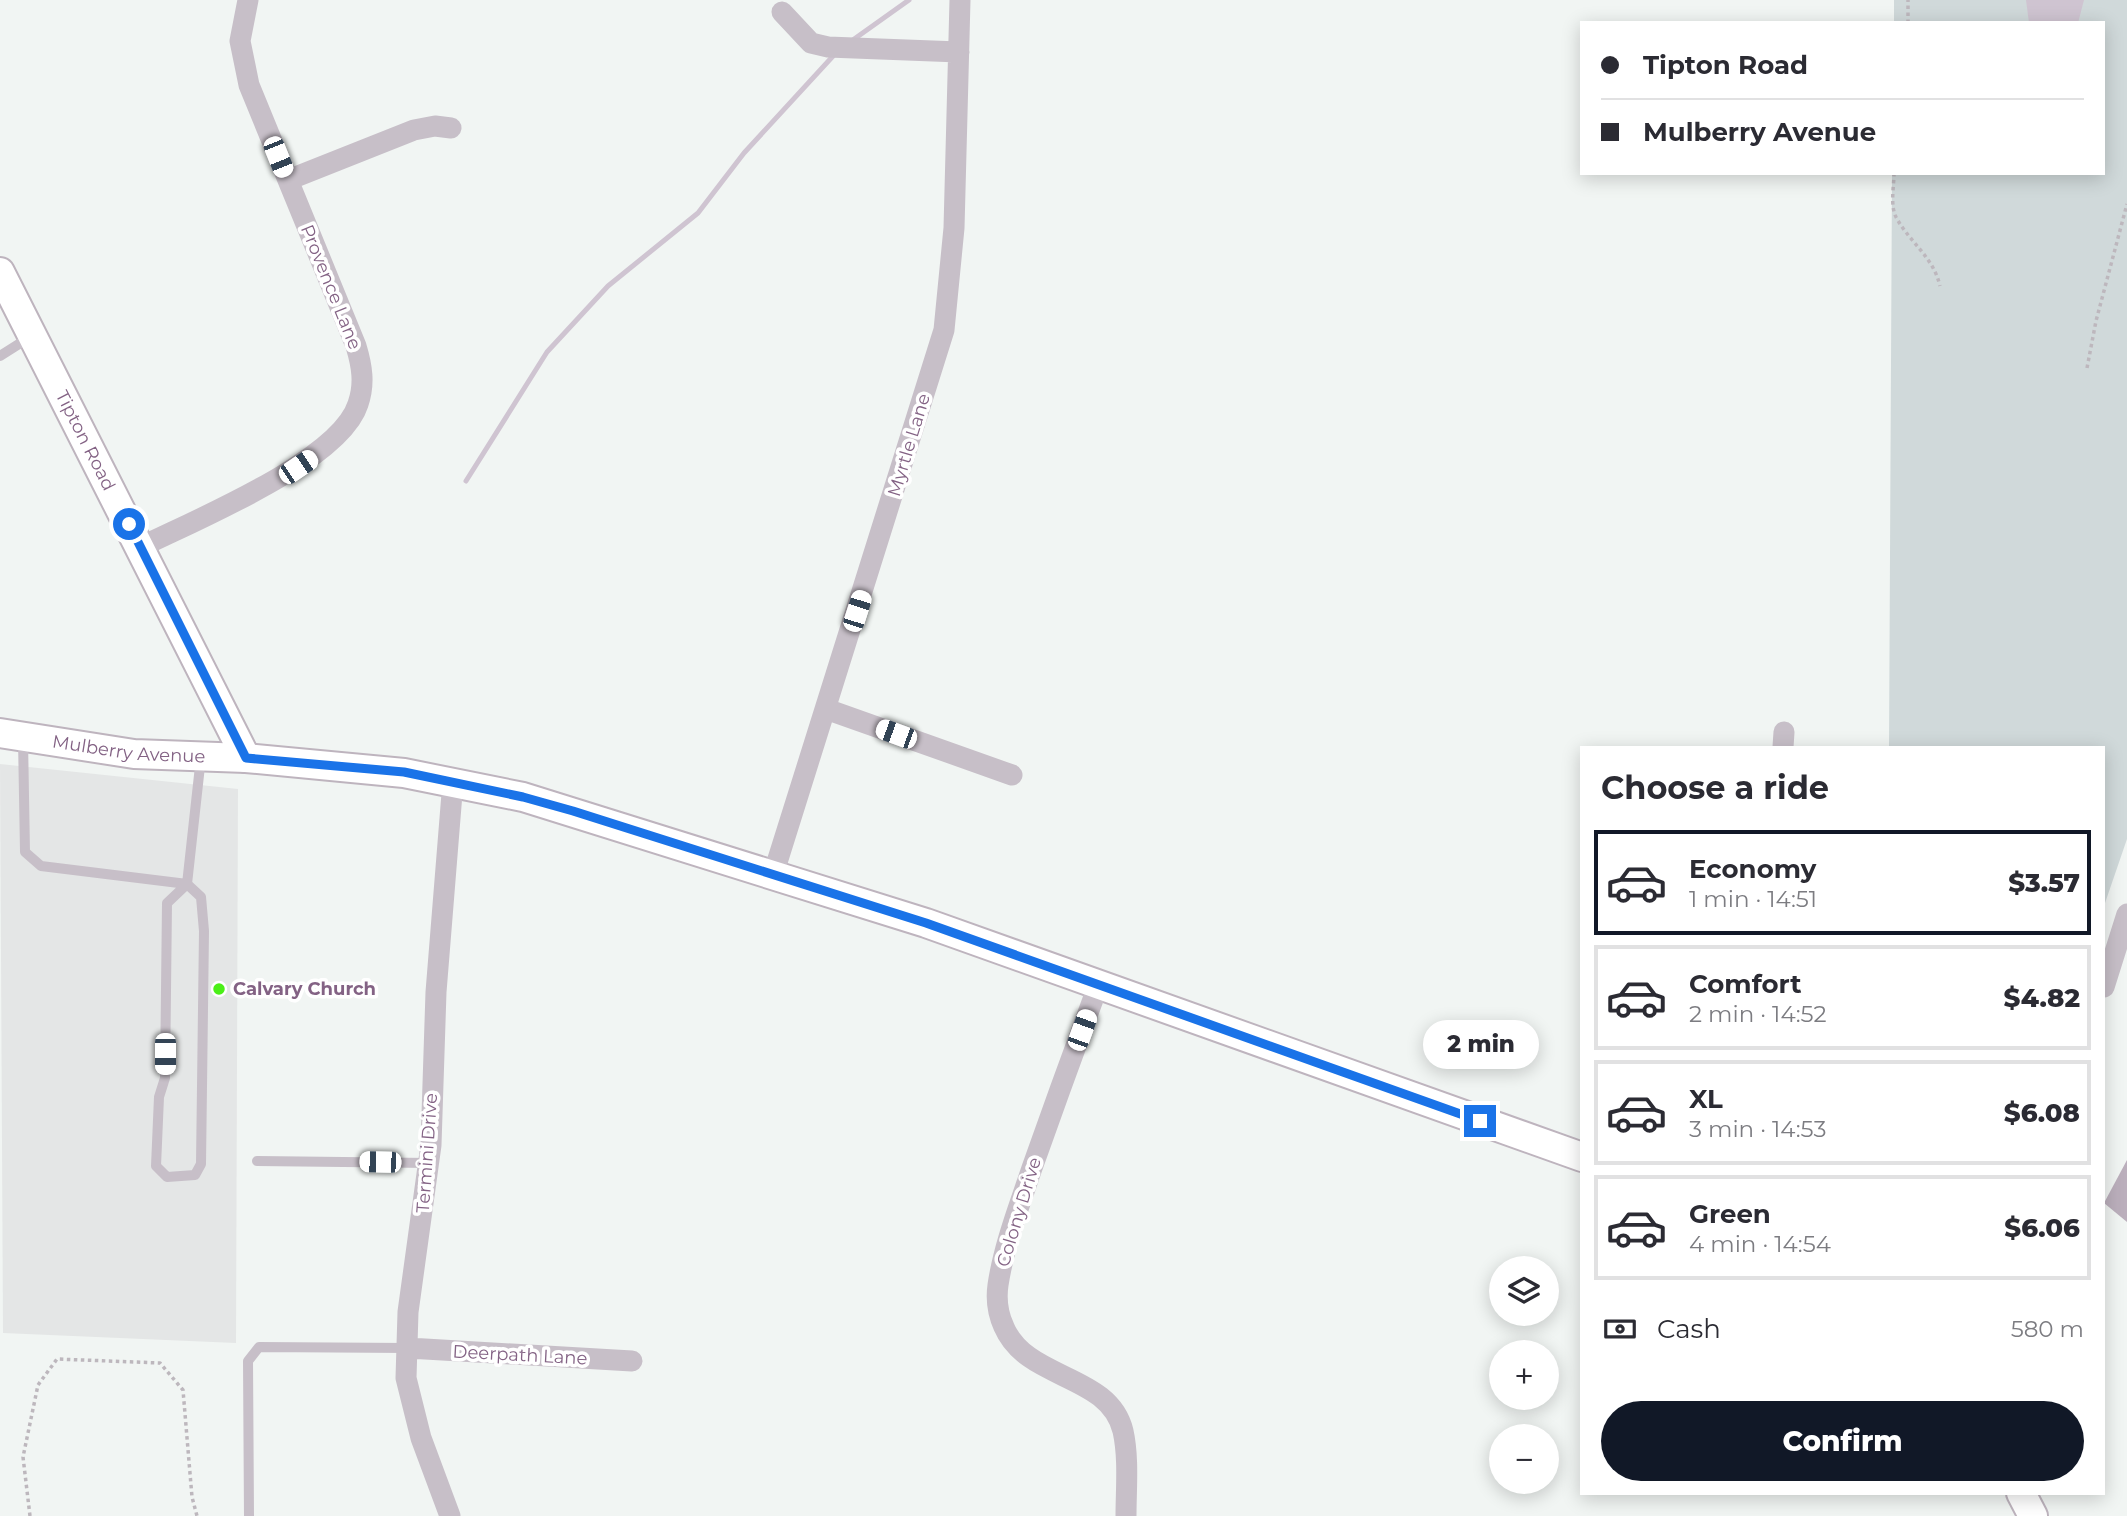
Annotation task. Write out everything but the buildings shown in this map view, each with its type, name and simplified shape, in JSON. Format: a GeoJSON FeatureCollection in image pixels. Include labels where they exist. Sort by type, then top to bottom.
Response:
{"type":"FeatureCollection","features":[{"type":"Feature","properties":{"kind":"main road","name":"Tipton Road"},"geometry":{"type":"LineString","coordinates":[[0,272],[246,758]]}},
{"type":"Feature","properties":{"kind":"main road","name":"Mulberry Avenue"},"geometry":{"type":"LineString","coordinates":[[12,735],[134,754],[246,758],[404,772],[453,781],[573,811],[926,923],[1580,1156]]}},
{"type":"Feature","properties":{"kind":"main road"},"geometry":{"type":"LineString","coordinates":[[2022,1495],[2033,1516]]}},
{"type":"Feature","properties":{"kind":"street","name":"Provence Lane"},"geometry":{"type":"LineString","coordinates":[[141,547],[298,467],[336,438],[358,405],[363,385],[356,346],[249,85],[242,58],[242,20],[248,0]]}},
{"type":"Feature","properties":{"kind":"street","name":"Myrtle Lane"},"geometry":{"type":"LineString","coordinates":[[774,875],[944,330],[954,228],[960,0]]}},
{"type":"Feature","properties":{"kind":"street"},"geometry":{"type":"LineString","coordinates":[[782,6],[811,43],[828,47],[959,52]]}},
{"type":"Feature","properties":{"kind":"street"},"geometry":{"type":"LineString","coordinates":[[288,180],[414,130],[435,126],[451,128]]}},
{"type":"Feature","properties":{"kind":"street"},"geometry":{"type":"LineString","coordinates":[[826,709],[1012,775]]}},
{"type":"Feature","properties":{"kind":"street","name":"Termini Drive"},"geometry":{"type":"LineString","coordinates":[[450,1516],[410,1404],[406,1378],[408,1312],[430,1163],[436,992],[453,781]]}},
{"type":"Feature","properties":{"kind":"street"},"geometry":{"type":"LineString","coordinates":[[2105,984],[2127,915]]}},
{"type":"Feature","properties":{"kind":"street","name":"Colony Drive"},"geometry":{"type":"LineString","coordinates":[[1099,983],[1012,1227],[997,1289],[998,1309],[1003,1327],[1022,1353],[1039,1366],[1101,1396],[1118,1418],[1126,1452],[1126,1516]]}},
{"type":"Feature","properties":{"kind":"street","name":"Deerpath Lane"},"geometry":{"type":"LineString","coordinates":[[408,1348],[632,1361]]}},
{"type":"Feature","properties":{"kind":"lane"},"geometry":{"type":"LineString","coordinates":[[0,356],[32,336]]}},
{"type":"Feature","properties":{"kind":"lane"},"geometry":{"type":"LineString","coordinates":[[12,735],[25,852],[41,866],[187,884],[201,897],[204,932],[201,1164],[195,1175],[167,1177],[156,1166],[159,1097],[165,1078],[167,903],[187,884],[201,757]]}},
{"type":"Feature","properties":{"kind":"lane"},"geometry":{"type":"LineString","coordinates":[[257,1161],[430,1163]]}},
{"type":"Feature","properties":{"kind":"lane"},"geometry":{"type":"LineString","coordinates":[[249,1516],[248,1361],[259,1347],[408,1348]]}},
{"type":"Feature","properties":{"kind":"path"},"geometry":{"type":"LineString","coordinates":[[1908,0],[1908,21]]}},
{"type":"Feature","properties":{"kind":"path"},"geometry":{"type":"LineString","coordinates":[[1894,175],[1896,217],[1932,263],[1940,286]]}},
{"type":"Feature","properties":{"kind":"path"},"geometry":{"type":"LineString","coordinates":[[2087,368],[2096,321],[2127,204]]}},
{"type":"Feature","properties":{"kind":"path"},"geometry":{"type":"LineString","coordinates":[[30,1516],[23,1457],[38,1385],[57,1359],[160,1363],[183,1390],[192,1497],[197,1516]]}},
{"type":"Feature","properties":{"kind":"shaded area"},"geometry":{"type":"Polygon","coordinates":[[[1894,0],[2127,0],[2127,839],[2105,903],[2105,746],[1889,746],[1892,175],[2105,175],[2105,21],[1894,21],[1894,0]]]}},
{"type":"Feature","properties":{"kind":"shaded area"},"geometry":{"type":"Polygon","coordinates":[[[2026,0],[2084,0],[2079,21],[2029,21],[2026,0]]]}},
{"type":"Feature","properties":{"kind":"shaded area"},"geometry":{"type":"Polygon","coordinates":[[[0,764],[238,789],[236,1343],[3,1333],[0,764]]]}},
{"type":"Feature","properties":{"kind":"waterway"},"geometry":{"type":"LineString","coordinates":[[850,42],[909,0]]}},
{"type":"Feature","properties":{"kind":"waterway"},"geometry":{"type":"LineString","coordinates":[[466,481],[547,352],[608,286],[698,213],[744,153],[834,55]]}},
{"type":"Feature","properties":{"kind":"place","name":"Calvary Church"},"geometry":{"type":"Point","coordinates":[219,989]}},
{"type":"Feature","properties":{"kind":"route"},"geometry":{"type":"LineString","coordinates":[[129,524],[246,758],[404,772],[523,797],[573,811],[926,923],[1480,1121]]}}]}
